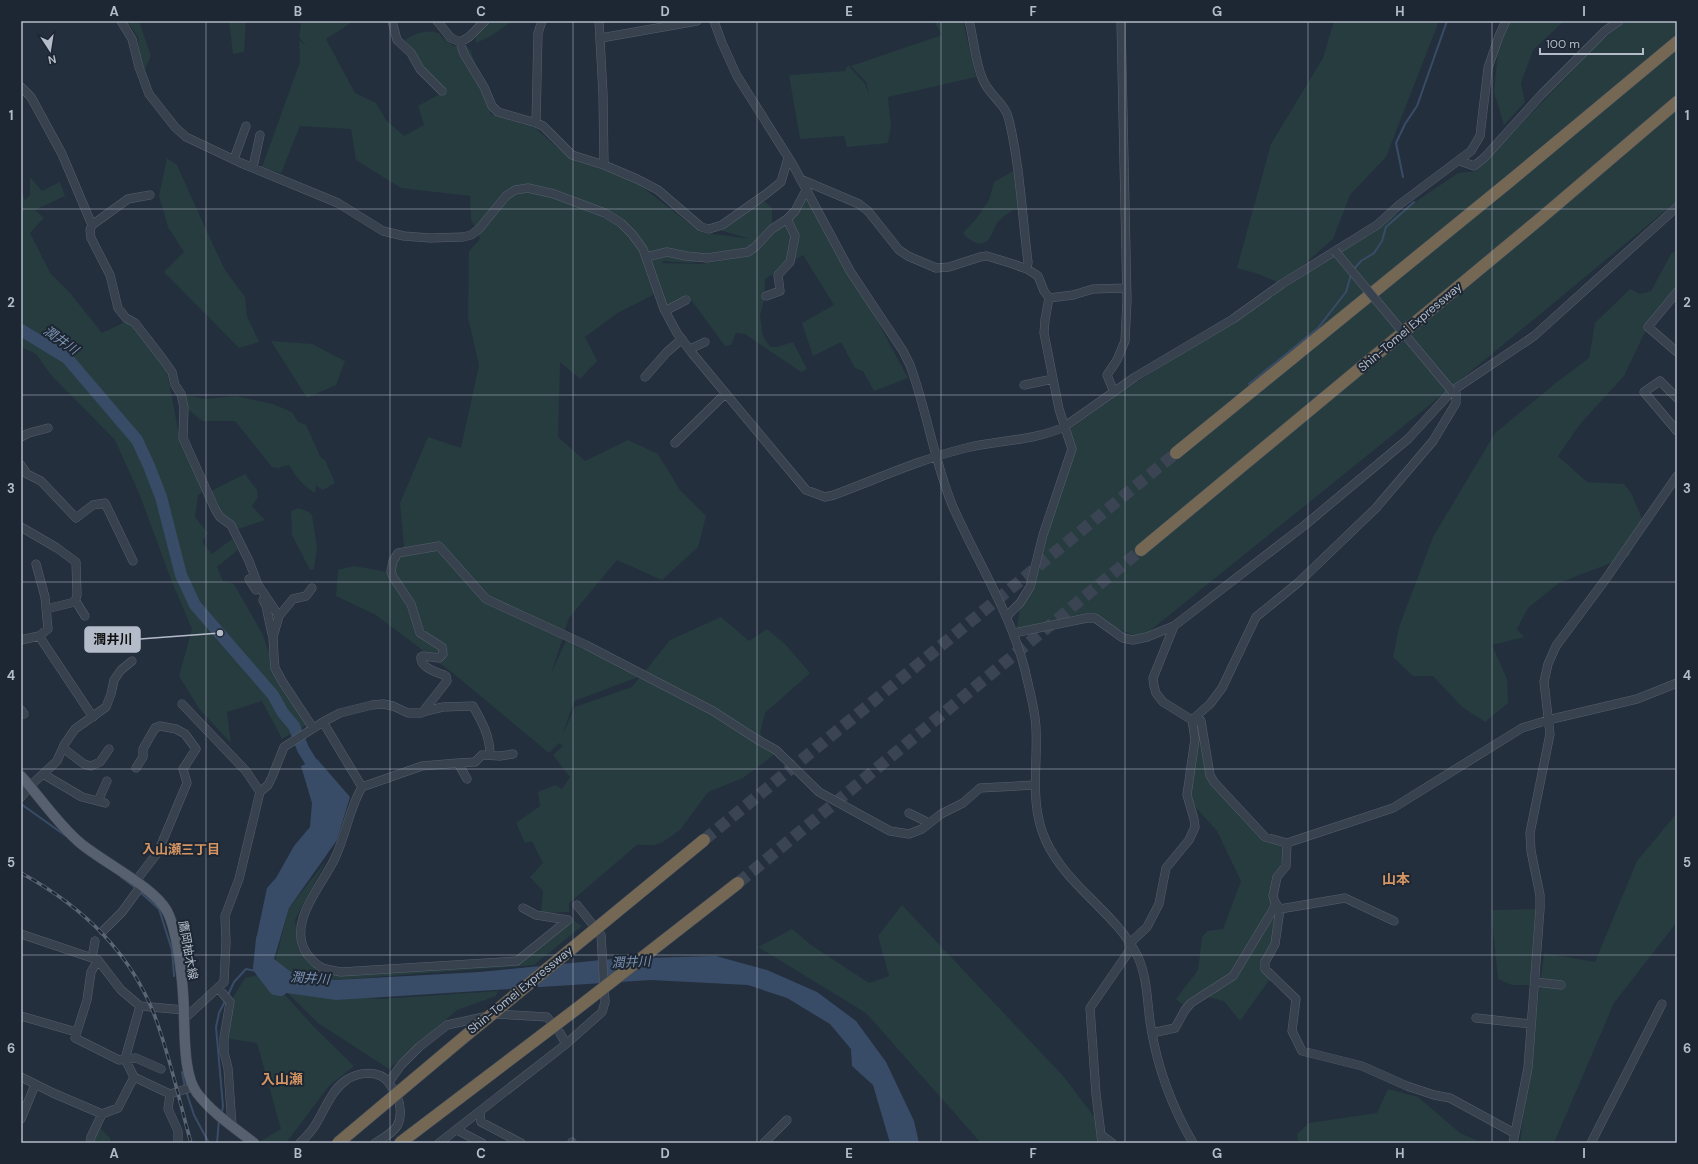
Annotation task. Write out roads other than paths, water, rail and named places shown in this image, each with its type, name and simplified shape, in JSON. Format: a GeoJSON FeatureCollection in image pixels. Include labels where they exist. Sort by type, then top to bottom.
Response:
{"type":"FeatureCollection","features":[{"type":"Feature","properties":{"kind":"highway"},"geometry":{"type":"LineString","coordinates":[[1176,453],[1510,181],[1677,42]]}},
{"type":"Feature","properties":{"kind":"highway","name":"Shin-Tomei Expressway"},"geometry":{"type":"LineString","coordinates":[[1141,550],[1542,218],[1677,102]]}},
{"type":"Feature","properties":{"kind":"highway","name":"Shin-Tomei Expressway"},"geometry":{"type":"LineString","coordinates":[[338,1143],[704,840]]}},
{"type":"Feature","properties":{"kind":"highway"},"geometry":{"type":"LineString","coordinates":[[400,1143],[579,1008],[738,883]]}},
{"type":"Feature","properties":{"kind":"main road","name":"鷹岡柚木線"},"geometry":{"type":"LineString","coordinates":[[21,776],[80,842],[161,903],[170,920],[176,943],[187,1055],[193,1087],[209,1106],[254,1143]]}},
{"type":"Feature","properties":{"kind":"street"},"geometry":{"type":"LineString","coordinates":[[121,21],[132,39],[139,67],[149,94],[175,127],[186,137],[338,203],[383,231],[404,236],[450,238],[471,235],[479,229],[506,196],[515,190],[528,188],[554,194],[605,213],[621,223],[632,234],[642,249],[666,311],[682,339],[725,394],[806,490],[816,495],[825,497],[937,457],[967,448],[1054,432],[1064,427],[1135,377],[1233,319],[1282,284],[1377,225],[1399,205],[1472,151],[1480,136],[1488,68],[1506,21]]}},
{"type":"Feature","properties":{"kind":"street"},"geometry":{"type":"LineString","coordinates":[[392,21],[397,40],[411,53],[420,69],[442,91]]}},
{"type":"Feature","properties":{"kind":"street"},"geometry":{"type":"LineString","coordinates":[[437,21],[450,38],[460,42],[464,54],[498,112],[543,126],[572,155],[604,165],[658,190],[701,228],[709,230],[722,225],[740,214],[781,182],[788,158]]}},
{"type":"Feature","properties":{"kind":"street"},"geometry":{"type":"LineString","coordinates":[[460,42],[469,37],[486,21]]}},
{"type":"Feature","properties":{"kind":"street"},"geometry":{"type":"LineString","coordinates":[[536,123],[538,33],[542,21]]}},
{"type":"Feature","properties":{"kind":"street"},"geometry":{"type":"LineString","coordinates":[[599,21],[601,38],[604,165]]}},
{"type":"Feature","properties":{"kind":"street"},"geometry":{"type":"LineString","coordinates":[[601,38],[697,21]]}},
{"type":"Feature","properties":{"kind":"street"},"geometry":{"type":"LineString","coordinates":[[714,21],[737,76],[808,192],[850,271],[903,351],[910,365],[944,481],[953,506],[1007,616],[1018,645],[1034,711],[1036,744],[1036,804],[1038,817],[1046,841],[1054,856],[1092,901],[1118,928],[1131,945],[1138,958],[1143,973],[1152,1033],[1163,1080],[1180,1122],[1193,1143]]}},
{"type":"Feature","properties":{"kind":"street"},"geometry":{"type":"LineString","coordinates":[[969,21],[983,82],[998,100],[1009,119],[1017,163],[1028,262],[1027,269]]}},
{"type":"Feature","properties":{"kind":"street"},"geometry":{"type":"LineString","coordinates":[[1114,392],[1107,375],[1117,360],[1125,341],[1126,288],[1121,21]]}},
{"type":"Feature","properties":{"kind":"street"},"geometry":{"type":"LineString","coordinates":[[1460,161],[1474,166],[1484,158],[1542,94],[1605,31],[1619,21]]}},
{"type":"Feature","properties":{"kind":"street"},"geometry":{"type":"LineString","coordinates":[[21,87],[31,97],[62,154],[92,225]]}},
{"type":"Feature","properties":{"kind":"street"},"geometry":{"type":"LineString","coordinates":[[234,159],[246,126]]}},
{"type":"Feature","properties":{"kind":"street"},"geometry":{"type":"LineString","coordinates":[[253,167],[260,135]]}},
{"type":"Feature","properties":{"kind":"street"},"geometry":{"type":"LineString","coordinates":[[800,179],[859,204],[868,211],[899,250],[908,256],[936,268],[949,267],[980,257],[988,256],[1027,269],[1038,276],[1044,291],[1049,298],[1044,333],[1064,427],[1072,448],[1043,535],[1035,573],[1030,587],[1020,603],[1007,616]]}},
{"type":"Feature","properties":{"kind":"street"},"geometry":{"type":"LineString","coordinates":[[646,257],[667,252],[707,258],[748,252],[756,247],[772,229],[787,219],[795,211],[804,194],[808,192]]}},
{"type":"Feature","properties":{"kind":"street"},"geometry":{"type":"LineString","coordinates":[[150,195],[128,199],[92,225],[90,230],[91,238],[110,274],[118,308],[126,318],[135,323],[172,372],[175,385],[181,394],[184,407],[183,438],[215,509],[220,517],[231,525],[249,561],[258,586],[279,616]]}},
{"type":"Feature","properties":{"kind":"street"},"geometry":{"type":"LineString","coordinates":[[1014,633],[1087,618],[1095,618],[1123,638],[1133,640],[1147,637],[1174,626],[1305,525],[1408,439],[1452,391],[1534,336],[1677,207]]}},
{"type":"Feature","properties":{"kind":"street"},"geometry":{"type":"LineString","coordinates":[[766,296],[780,291],[778,275],[790,262],[795,236],[787,219]]}},
{"type":"Feature","properties":{"kind":"street"},"geometry":{"type":"LineString","coordinates":[[1192,720],[1210,704],[1222,688],[1256,617],[1304,577],[1376,508],[1433,441],[1456,403],[1456,393],[1452,391],[1334,251]]}},
{"type":"Feature","properties":{"kind":"street"},"geometry":{"type":"LineString","coordinates":[[1049,298],[1073,295],[1093,289],[1126,288]]}},
{"type":"Feature","properties":{"kind":"street"},"geometry":{"type":"LineString","coordinates":[[1677,292],[1648,327],[1677,351]]}},
{"type":"Feature","properties":{"kind":"street"},"geometry":{"type":"LineString","coordinates":[[666,311],[686,300]]}},
{"type":"Feature","properties":{"kind":"street"},"geometry":{"type":"LineString","coordinates":[[646,377],[667,352],[682,339]]}},
{"type":"Feature","properties":{"kind":"street"},"geometry":{"type":"LineString","coordinates":[[690,349],[705,342]]}},
{"type":"Feature","properties":{"kind":"street"},"geometry":{"type":"LineString","coordinates":[[1024,385],[1053,379]]}},
{"type":"Feature","properties":{"kind":"street"},"geometry":{"type":"LineString","coordinates":[[1677,398],[1660,381],[1644,392],[1677,431]]}},
{"type":"Feature","properties":{"kind":"street"},"geometry":{"type":"LineString","coordinates":[[675,444],[725,394]]}},
{"type":"Feature","properties":{"kind":"street"},"geometry":{"type":"LineString","coordinates":[[21,437],[29,433],[48,428]]}},
{"type":"Feature","properties":{"kind":"street"},"geometry":{"type":"LineString","coordinates":[[21,465],[27,474],[41,481],[76,518],[93,505],[105,503],[133,561]]}},
{"type":"Feature","properties":{"kind":"street"},"geometry":{"type":"LineString","coordinates":[[1513,1143],[1528,1068],[1540,909],[1540,895],[1531,851],[1530,833],[1550,734],[1544,682],[1548,664],[1556,646],[1605,580],[1677,476]]}},
{"type":"Feature","properties":{"kind":"street"},"geometry":{"type":"LineString","coordinates":[[21,526],[57,548],[76,562],[77,595],[75,602],[46,609]]}},
{"type":"Feature","properties":{"kind":"street"},"geometry":{"type":"LineString","coordinates":[[422,713],[447,681],[446,676],[423,665],[420,661],[421,657],[439,658],[443,654],[442,647],[420,633],[411,604],[393,577],[393,561],[398,553],[439,546],[486,598],[586,646],[713,711],[776,750],[819,792],[890,831],[909,834],[922,828],[941,814],[963,803],[980,788],[1035,785]]}},
{"type":"Feature","properties":{"kind":"street"},"geometry":{"type":"LineString","coordinates":[[21,640],[39,636],[48,629],[45,597],[36,564]]}},
{"type":"Feature","properties":{"kind":"street"},"geometry":{"type":"LineString","coordinates":[[249,579],[266,606],[273,637],[276,668],[313,728]]}},
{"type":"Feature","properties":{"kind":"street"},"geometry":{"type":"LineString","coordinates":[[273,637],[279,616],[293,600],[306,596],[312,588]]}},
{"type":"Feature","properties":{"kind":"street"},"geometry":{"type":"LineString","coordinates":[[75,600],[85,616]]}},
{"type":"Feature","properties":{"kind":"street"},"geometry":{"type":"LineString","coordinates":[[1174,626],[1153,678],[1156,693],[1164,702],[1192,720],[1202,721],[1210,775],[1214,782],[1265,836],[1287,843],[1393,808],[1522,728],[1548,720],[1637,699],[1677,683]]}},
{"type":"Feature","properties":{"kind":"street"},"geometry":{"type":"LineString","coordinates":[[39,636],[93,717]]}},
{"type":"Feature","properties":{"kind":"street"},"geometry":{"type":"LineString","coordinates":[[21,797],[30,786],[57,761],[62,748],[75,729],[106,707],[114,680],[121,670],[132,661]]}},
{"type":"Feature","properties":{"kind":"street"},"geometry":{"type":"LineString","coordinates":[[182,704],[246,771],[260,792]]}},
{"type":"Feature","properties":{"kind":"street"},"geometry":{"type":"LineString","coordinates":[[21,934],[95,959],[121,990],[140,1006],[184,1014],[224,982],[226,942],[225,916],[238,879],[260,792],[268,785],[284,747],[322,722],[340,713],[372,705],[393,706],[408,713],[422,713],[443,707],[473,706],[486,730],[490,744],[490,755]]}},
{"type":"Feature","properties":{"kind":"street"},"geometry":{"type":"LineString","coordinates":[[1112,1143],[1102,1139],[1090,1008],[1131,945],[1147,927],[1159,904],[1166,868],[1189,840],[1195,826],[1187,795],[1195,739],[1192,720]]}},
{"type":"Feature","properties":{"kind":"street"},"geometry":{"type":"LineString","coordinates":[[322,722],[362,787]]}},
{"type":"Feature","properties":{"kind":"street"},"geometry":{"type":"LineString","coordinates":[[104,931],[122,912],[158,852],[187,784],[183,769],[196,749],[185,734],[176,729],[160,726],[156,728],[143,749],[143,757],[136,768]]}},
{"type":"Feature","properties":{"kind":"street"},"geometry":{"type":"LineString","coordinates":[[62,748],[84,764],[91,766],[100,762],[109,748]]}},
{"type":"Feature","properties":{"kind":"street"},"geometry":{"type":"LineString","coordinates":[[513,754],[500,756],[482,755],[475,762],[422,766],[362,787],[354,800],[343,840],[336,857],[312,898],[302,922],[300,936],[302,947],[310,958],[323,968],[341,972],[517,961],[568,920],[536,915],[523,908]]}},
{"type":"Feature","properties":{"kind":"street"},"geometry":{"type":"LineString","coordinates":[[458,763],[467,779]]}},
{"type":"Feature","properties":{"kind":"street"},"geometry":{"type":"LineString","coordinates":[[43,774],[82,797],[101,802],[107,781]]}},
{"type":"Feature","properties":{"kind":"street"},"geometry":{"type":"LineString","coordinates":[[909,813],[929,823]]}},
{"type":"Feature","properties":{"kind":"street"},"geometry":{"type":"LineString","coordinates":[[1287,843],[1286,866],[1275,881],[1273,896],[1278,905],[1276,944],[1265,962],[1265,970],[1296,999],[1292,1031],[1302,1051],[1362,1066],[1407,1086],[1434,1095],[1450,1098],[1514,1133]]}},
{"type":"Feature","properties":{"kind":"street"},"geometry":{"type":"LineString","coordinates":[[1152,1033],[1175,1028],[1185,1010],[1191,1003],[1233,976],[1274,908],[1278,905],[1346,898],[1394,921]]}},
{"type":"Feature","properties":{"kind":"street"},"geometry":{"type":"LineString","coordinates":[[439,1143],[566,1044],[602,1012],[605,1002],[601,935],[577,905]]}},
{"type":"Feature","properties":{"kind":"street"},"geometry":{"type":"LineString","coordinates":[[95,941],[95,959],[91,972],[87,1000],[75,1038],[119,1060],[136,1058],[161,1069]]}},
{"type":"Feature","properties":{"kind":"street"},"geometry":{"type":"LineString","coordinates":[[1534,982],[1561,985]]}},
{"type":"Feature","properties":{"kind":"street"},"geometry":{"type":"LineString","coordinates":[[218,988],[230,1002],[224,1038],[224,1052],[228,1068],[232,1126]]}},
{"type":"Feature","properties":{"kind":"street"},"geometry":{"type":"LineString","coordinates":[[1591,1143],[1662,1004]]}},
{"type":"Feature","properties":{"kind":"street"},"geometry":{"type":"LineString","coordinates":[[140,1006],[125,1059],[134,1077],[170,1094],[193,1087]]}},
{"type":"Feature","properties":{"kind":"street"},"geometry":{"type":"LineString","coordinates":[[389,1082],[401,1065],[419,1047],[447,1025],[497,1014],[546,1017],[560,1032],[566,1044]]}},
{"type":"Feature","properties":{"kind":"street"},"geometry":{"type":"LineString","coordinates":[[21,1016],[76,1032]]}},
{"type":"Feature","properties":{"kind":"street"},"geometry":{"type":"LineString","coordinates":[[1476,1018],[1531,1024]]}},
{"type":"Feature","properties":{"kind":"street"},"geometry":{"type":"LineString","coordinates":[[300,1143],[314,1127],[335,1090],[344,1082],[357,1075],[368,1073],[389,1082],[399,1101],[401,1110],[398,1125],[391,1133],[375,1143]]}},
{"type":"Feature","properties":{"kind":"street"},"geometry":{"type":"LineString","coordinates":[[21,1077],[102,1114]]}},
{"type":"Feature","properties":{"kind":"street"},"geometry":{"type":"LineString","coordinates":[[90,1143],[91,1137],[102,1114],[118,1108],[134,1077]]}},
{"type":"Feature","properties":{"kind":"street"},"geometry":{"type":"LineString","coordinates":[[21,1119],[36,1085]]}},
{"type":"Feature","properties":{"kind":"street"},"geometry":{"type":"LineString","coordinates":[[170,1094],[168,1109],[178,1131],[178,1143]]}},
{"type":"Feature","properties":{"kind":"street"},"geometry":{"type":"LineString","coordinates":[[480,1112],[481,1122],[521,1143]]}},
{"type":"Feature","properties":{"kind":"street"},"geometry":{"type":"LineString","coordinates":[[764,1143],[787,1120]]}},
{"type":"Feature","properties":{"kind":"street"},"geometry":{"type":"LineString","coordinates":[[457,1130],[482,1143]]}},
{"type":"Feature","properties":{"kind":"water"},"geometry":{"type":"Polygon","coordinates":[[[317,759],[350,797],[337,840],[289,908],[274,959],[295,975],[335,980],[480,972],[612,959],[716,956],[767,970],[817,992],[856,1021],[886,1062],[914,1121],[919,1143],[890,1143],[873,1085],[852,1066],[851,1049],[830,1024],[787,998],[748,985],[651,980],[336,1000],[272,991],[256,940],[267,888],[276,878],[294,846],[310,827],[312,803],[301,766],[317,759]]]}},
{"type":"Feature","properties":{"kind":"waterway"},"geometry":{"type":"LineString","coordinates":[[1403,177],[1396,143],[1405,124],[1417,106],[1447,21]]}},
{"type":"Feature","properties":{"kind":"waterway"},"geometry":{"type":"LineString","coordinates":[[1354,269],[1361,261],[1374,253],[1382,241],[1386,227],[1414,202]]}},
{"type":"Feature","properties":{"kind":"waterway"},"geometry":{"type":"LineString","coordinates":[[1249,384],[1318,328],[1346,292],[1351,275]]}},
{"type":"Feature","properties":{"kind":"waterway","name":"潤井川"},"geometry":{"type":"LineString","coordinates":[[21,330],[67,358],[137,440],[161,497],[181,575],[195,605],[273,695],[283,713],[294,726],[303,749],[319,775]]}},
{"type":"Feature","properties":{"kind":"waterway"},"geometry":{"type":"LineString","coordinates":[[21,804],[66,836]]}},
{"type":"Feature","properties":{"kind":"waterway"},"geometry":{"type":"LineString","coordinates":[[121,877],[137,889]]}},
{"type":"Feature","properties":{"kind":"waterway"},"geometry":{"type":"LineString","coordinates":[[140,892],[159,909],[172,950],[174,976]]}},
{"type":"Feature","properties":{"kind":"waterway","name":"潤井川"},"geometry":{"type":"LineString","coordinates":[[262,939],[259,968],[275,989],[281,990]]}},
{"type":"Feature","properties":{"kind":"waterway"},"geometry":{"type":"LineString","coordinates":[[228,995],[234,982],[246,969],[256,971],[259,968]]}},
{"type":"Feature","properties":{"kind":"waterway"},"geometry":{"type":"LineString","coordinates":[[222,1112],[223,1106],[216,1027],[219,1013],[225,1001]]}},
{"type":"Feature","properties":{"kind":"waterway"},"geometry":{"type":"LineString","coordinates":[[182,1072],[185,1087]]}},
{"type":"Feature","properties":{"kind":"waterway"},"geometry":{"type":"LineString","coordinates":[[186,1091],[194,1115],[209,1143]]}},
{"type":"Feature","properties":{"kind":"waterway"},"geometry":{"type":"LineString","coordinates":[[217,1143],[219,1120]]}},
{"type":"Feature","properties":{"kind":"tunnel"},"geometry":{"type":"LineString","coordinates":[[704,840],[1176,453]]}},
{"type":"Feature","properties":{"kind":"tunnel"},"geometry":{"type":"LineString","coordinates":[[738,883],[1141,550]]}},
{"type":"Feature","properties":{"kind":"railway"},"geometry":{"type":"LineString","coordinates":[[21,873],[43,886],[82,915],[100,932],[131,969],[144,991],[160,1030],[191,1143]]}},
{"type":"Feature","properties":{"kind":"place","name":"潤井川"},"geometry":{"type":"Point","coordinates":[220,633]}},
{"type":"Feature","properties":{"kind":"district","name":"入山瀬三丁目"},"geometry":{"type":"Point","coordinates":[181,849]}},
{"type":"Feature","properties":{"kind":"district","name":"山本"},"geometry":{"type":"Point","coordinates":[1396,879]}},
{"type":"Feature","properties":{"kind":"district","name":"入山瀬"},"geometry":{"type":"Point","coordinates":[282,1079]}}]}
